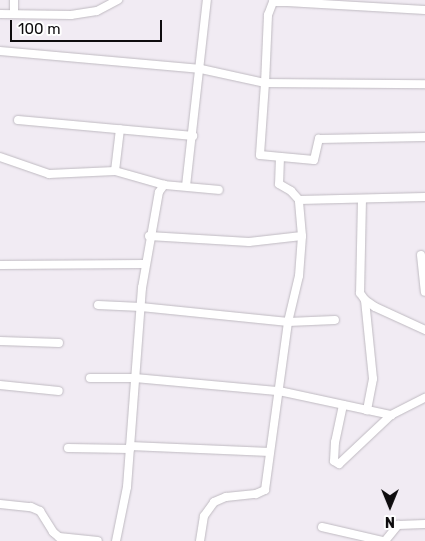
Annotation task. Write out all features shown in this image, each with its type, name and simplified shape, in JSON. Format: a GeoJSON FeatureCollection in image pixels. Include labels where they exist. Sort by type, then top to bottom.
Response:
{"type":"FeatureCollection","features":[{"type":"Feature","properties":{"kind":"street"},"geometry":{"type":"LineString","coordinates":[[14,0],[14,14]]}},
{"type":"Feature","properties":{"kind":"street"},"geometry":{"type":"LineString","coordinates":[[0,14],[71,14],[97,11],[118,0]]}},
{"type":"Feature","properties":{"kind":"street"},"geometry":{"type":"LineString","coordinates":[[186,186],[207,1],[197,0]]}},
{"type":"Feature","properties":{"kind":"street"},"geometry":{"type":"LineString","coordinates":[[425,10],[287,1],[274,2],[268,15],[260,155],[314,160],[319,139],[425,137]]}},
{"type":"Feature","properties":{"kind":"street"},"geometry":{"type":"LineString","coordinates":[[0,51],[200,69],[265,82],[425,84]]}},
{"type":"Feature","properties":{"kind":"street"},"geometry":{"type":"LineString","coordinates":[[18,120],[193,136]]}},
{"type":"Feature","properties":{"kind":"street"},"geometry":{"type":"LineString","coordinates":[[115,171],[120,129]]}},
{"type":"Feature","properties":{"kind":"street"},"geometry":{"type":"LineString","coordinates":[[0,157],[50,174],[115,171],[164,185],[219,190]]}},
{"type":"Feature","properties":{"kind":"street"},"geometry":{"type":"LineString","coordinates":[[200,541],[204,516],[214,502],[226,497],[256,494],[265,490],[288,322],[299,276],[302,236],[299,200],[279,184],[280,157]]}},
{"type":"Feature","properties":{"kind":"street"},"geometry":{"type":"LineString","coordinates":[[116,541],[127,486],[140,307],[145,264],[159,192],[164,185]]}},
{"type":"Feature","properties":{"kind":"street"},"geometry":{"type":"LineString","coordinates":[[299,200],[425,197]]}},
{"type":"Feature","properties":{"kind":"street"},"geometry":{"type":"LineString","coordinates":[[362,199],[360,293],[365,300],[400,320],[425,330]]}},
{"type":"Feature","properties":{"kind":"street"},"geometry":{"type":"LineString","coordinates":[[149,236],[248,242],[302,236]]}},
{"type":"Feature","properties":{"kind":"street"},"geometry":{"type":"LineString","coordinates":[[421,254],[425,292]]}},
{"type":"Feature","properties":{"kind":"street"},"geometry":{"type":"LineString","coordinates":[[0,266],[145,264]]}},
{"type":"Feature","properties":{"kind":"street"},"geometry":{"type":"LineString","coordinates":[[365,300],[372,378],[367,410]]}},
{"type":"Feature","properties":{"kind":"street"},"geometry":{"type":"LineString","coordinates":[[98,305],[140,307],[288,322],[336,320]]}},
{"type":"Feature","properties":{"kind":"street"},"geometry":{"type":"LineString","coordinates":[[0,341],[59,344]]}},
{"type":"Feature","properties":{"kind":"street"},"geometry":{"type":"LineString","coordinates":[[90,378],[135,378],[279,391],[391,415]]}},
{"type":"Feature","properties":{"kind":"street"},"geometry":{"type":"LineString","coordinates":[[0,385],[59,391]]}},
{"type":"Feature","properties":{"kind":"street"},"geometry":{"type":"LineString","coordinates":[[343,405],[335,442],[334,461],[339,464],[391,415],[425,398]]}},
{"type":"Feature","properties":{"kind":"street"},"geometry":{"type":"LineString","coordinates":[[68,448],[130,447],[270,452]]}},
{"type":"Feature","properties":{"kind":"street"},"geometry":{"type":"LineString","coordinates":[[0,504],[31,507],[40,511],[53,532],[59,537],[98,541]]}},
{"type":"Feature","properties":{"kind":"street"},"geometry":{"type":"LineString","coordinates":[[322,527],[384,541],[398,525],[425,524]]}}]}
